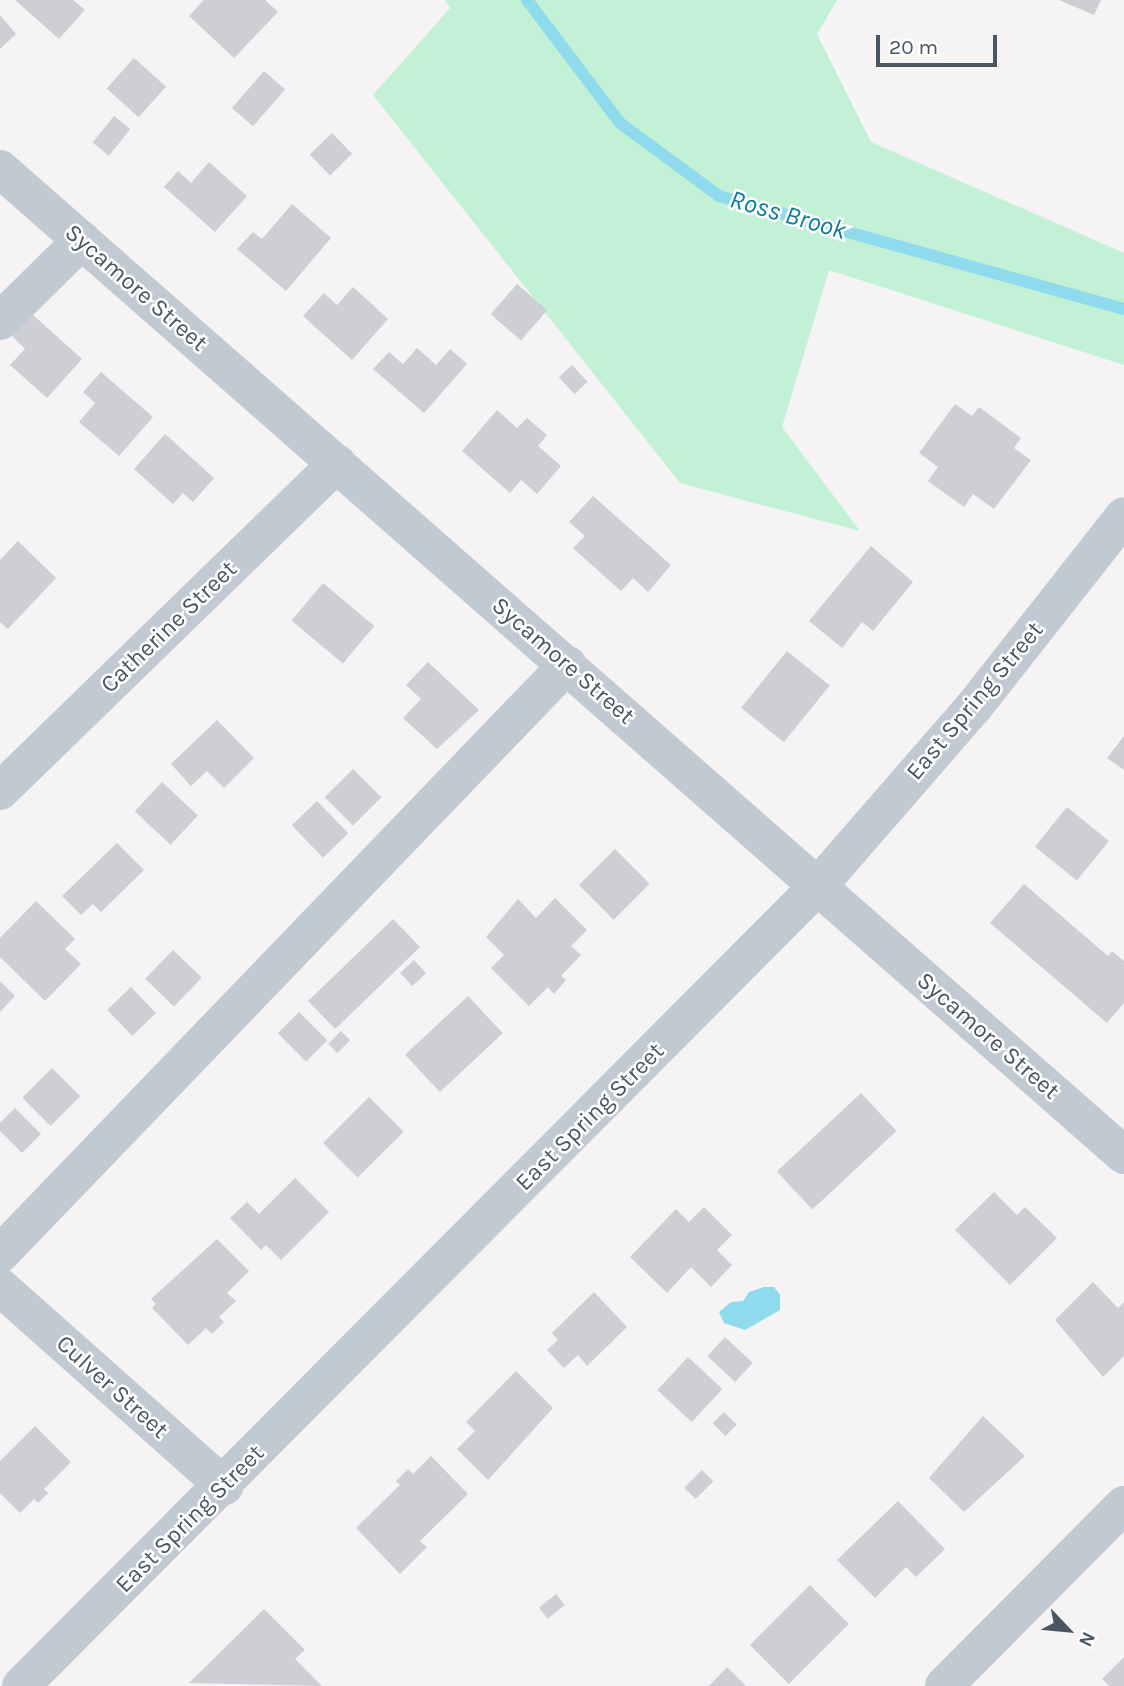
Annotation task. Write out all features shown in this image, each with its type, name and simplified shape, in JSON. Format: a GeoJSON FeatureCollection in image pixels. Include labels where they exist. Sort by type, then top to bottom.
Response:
{"type":"FeatureCollection","features":[{"type":"Feature","properties":{"kind":"street","name":"Sycamore Street"},"geometry":{"type":"LineString","coordinates":[[0,169],[1124,1155]]}},
{"type":"Feature","properties":{"kind":"street"},"geometry":{"type":"LineString","coordinates":[[0,321],[82,240]]}},
{"type":"Feature","properties":{"kind":"street","name":"Catherine Street"},"geometry":{"type":"LineString","coordinates":[[0,791],[337,463]]}},
{"type":"Feature","properties":{"kind":"street","name":"East Spring Street"},"geometry":{"type":"LineString","coordinates":[[21,1686],[224,1486],[818,886],[973,708],[1124,516]]}},
{"type":"Feature","properties":{"kind":"street"},"geometry":{"type":"LineString","coordinates":[[0,1254],[567,665]]}},
{"type":"Feature","properties":{"kind":"street","name":"Culver Street"},"geometry":{"type":"LineString","coordinates":[[0,1287],[224,1486]]}},
{"type":"Feature","properties":{"kind":"street"},"geometry":{"type":"LineString","coordinates":[[944,1686],[1124,1506]]}},
{"type":"Feature","properties":{"kind":"green space"},"geometry":{"type":"Polygon","coordinates":[[[445,0],[837,0],[817,34],[871,142],[1124,253],[1124,365],[829,270],[782,427],[860,531],[680,483],[373,95],[450,8],[445,0]]]}},
{"type":"Feature","properties":{"kind":"water"},"geometry":{"type":"Polygon","coordinates":[[[774,1287],[780,1295],[780,1310],[745,1330],[724,1323],[719,1312],[731,1302],[743,1301],[749,1292],[774,1287]]]}},
{"type":"Feature","properties":{"kind":"building"},"geometry":{"type":"Polygon","coordinates":[[[15,0],[73,0],[85,10],[59,39],[15,0]]]}},
{"type":"Feature","properties":{"kind":"building"},"geometry":{"type":"Polygon","coordinates":[[[204,0],[265,0],[278,12],[234,58],[189,16],[204,0]]]}},
{"type":"Feature","properties":{"kind":"building"},"geometry":{"type":"Polygon","coordinates":[[[1059,0],[1101,0],[1094,15],[1059,0]]]}},
{"type":"Feature","properties":{"kind":"building"},"geometry":{"type":"Polygon","coordinates":[[[0,15],[16,34],[0,49],[0,15]]]}},
{"type":"Feature","properties":{"kind":"building"},"geometry":{"type":"Polygon","coordinates":[[[134,58],[166,87],[139,117],[107,88],[134,58]]]}},
{"type":"Feature","properties":{"kind":"building"},"geometry":{"type":"Polygon","coordinates":[[[264,71],[285,89],[253,126],[232,108],[264,71]]]}},
{"type":"Feature","properties":{"kind":"building"},"geometry":{"type":"Polygon","coordinates":[[[114,116],[130,129],[109,156],[93,142],[114,116]]]}},
{"type":"Feature","properties":{"kind":"building"},"geometry":{"type":"Polygon","coordinates":[[[332,133],[352,154],[330,175],[310,155],[332,133]]]}},
{"type":"Feature","properties":{"kind":"building"},"geometry":{"type":"Polygon","coordinates":[[[209,162],[247,196],[215,232],[164,187],[178,171],[191,183],[209,162]]]}},
{"type":"Feature","properties":{"kind":"building"},"geometry":{"type":"Polygon","coordinates":[[[292,204],[331,238],[286,291],[237,249],[253,232],[262,239],[292,204]]]}},
{"type":"Feature","properties":{"kind":"building"},"geometry":{"type":"Polygon","coordinates":[[[517,284],[547,310],[521,340],[491,314],[517,284]]]}},
{"type":"Feature","properties":{"kind":"building"},"geometry":{"type":"Polygon","coordinates":[[[353,287],[388,319],[352,360],[303,316],[324,293],[337,305],[353,287]]]}},
{"type":"Feature","properties":{"kind":"building"},"geometry":{"type":"Polygon","coordinates":[[[32,314],[82,359],[47,398],[10,365],[25,349],[12,336],[32,314]]]}},
{"type":"Feature","properties":{"kind":"building"},"geometry":{"type":"Polygon","coordinates":[[[417,348],[436,365],[450,349],[467,364],[424,413],[373,369],[389,352],[403,364],[417,348]]]}},
{"type":"Feature","properties":{"kind":"building"},"geometry":{"type":"Polygon","coordinates":[[[572,365],[588,382],[575,394],[559,377],[572,365]]]}},
{"type":"Feature","properties":{"kind":"building"},"geometry":{"type":"Polygon","coordinates":[[[101,372],[153,417],[119,456],[79,422],[95,403],[83,392],[101,372]]]}},
{"type":"Feature","properties":{"kind":"building"},"geometry":{"type":"Polygon","coordinates":[[[955,404],[972,416],[979,407],[1021,438],[1014,448],[1031,460],[994,509],[973,494],[964,507],[928,481],[938,467],[919,453],[955,404]]]}},
{"type":"Feature","properties":{"kind":"building"},"geometry":{"type":"Polygon","coordinates":[[[497,410],[517,428],[527,418],[547,435],[538,446],[561,466],[537,494],[521,480],[510,493],[462,451],[497,410]]]}},
{"type":"Feature","properties":{"kind":"building"},"geometry":{"type":"Polygon","coordinates":[[[165,434],[214,478],[193,502],[183,493],[173,504],[134,469],[165,434]]]}},
{"type":"Feature","properties":{"kind":"building"},"geometry":{"type":"Polygon","coordinates":[[[593,496],[671,565],[648,592],[633,578],[621,591],[573,548],[585,536],[569,522],[593,496]]]}},
{"type":"Feature","properties":{"kind":"building"},"geometry":{"type":"Polygon","coordinates":[[[18,541],[56,578],[8,629],[0,622],[0,560],[18,541]]]}},
{"type":"Feature","properties":{"kind":"building"},"geometry":{"type":"Polygon","coordinates":[[[871,546],[913,582],[873,631],[862,622],[842,648],[809,621],[871,546]]]}},
{"type":"Feature","properties":{"kind":"building"},"geometry":{"type":"Polygon","coordinates":[[[323,583],[374,626],[343,664],[292,621],[323,583]]]}},
{"type":"Feature","properties":{"kind":"building"},"geometry":{"type":"Polygon","coordinates":[[[787,651],[830,686],[784,742],[741,708],[787,651]]]}},
{"type":"Feature","properties":{"kind":"building"},"geometry":{"type":"Polygon","coordinates":[[[428,662],[479,710],[437,749],[403,718],[421,699],[406,685],[428,662]]]}},
{"type":"Feature","properties":{"kind":"building"},"geometry":{"type":"Polygon","coordinates":[[[217,720],[254,758],[224,788],[207,771],[191,786],[171,764],[217,720]]]}},
{"type":"Feature","properties":{"kind":"building"},"geometry":{"type":"Polygon","coordinates":[[[1124,736],[1124,770],[1107,758],[1124,736]]]}},
{"type":"Feature","properties":{"kind":"building"},"geometry":{"type":"Polygon","coordinates":[[[353,769],[381,797],[353,826],[325,797],[353,769]]]}},
{"type":"Feature","properties":{"kind":"building"},"geometry":{"type":"Polygon","coordinates":[[[162,782],[198,815],[171,845],[135,811],[162,782]]]}},
{"type":"Feature","properties":{"kind":"building"},"geometry":{"type":"Polygon","coordinates":[[[317,801],[348,833],[323,858],[292,825],[317,801]]]}},
{"type":"Feature","properties":{"kind":"building"},"geometry":{"type":"Polygon","coordinates":[[[1067,807],[1109,841],[1077,881],[1035,847],[1067,807]]]}},
{"type":"Feature","properties":{"kind":"building"},"geometry":{"type":"Polygon","coordinates":[[[117,843],[144,870],[101,912],[93,904],[81,915],[62,896],[117,843]]]}},
{"type":"Feature","properties":{"kind":"building"},"geometry":{"type":"Polygon","coordinates":[[[615,849],[650,884],[614,920],[579,885],[615,849]]]}},
{"type":"Feature","properties":{"kind":"building"},"geometry":{"type":"Polygon","coordinates":[[[1024,884],[1108,956],[1112,951],[1124,961],[1124,1003],[1107,1023],[990,923],[1024,884]]]}},
{"type":"Feature","properties":{"kind":"building"},"geometry":{"type":"Polygon","coordinates":[[[555,898],[587,930],[571,946],[581,955],[561,976],[566,980],[554,994],[548,987],[529,1006],[491,968],[504,955],[486,937],[518,899],[536,918],[555,898]]]}},
{"type":"Feature","properties":{"kind":"building"},"geometry":{"type":"Polygon","coordinates":[[[36,901],[75,939],[65,949],[81,964],[45,1001],[0,957],[0,938],[36,901]]]}},
{"type":"Feature","properties":{"kind":"building"},"geometry":{"type":"Polygon","coordinates":[[[393,919],[420,947],[335,1029],[308,1001],[393,919]]]}},
{"type":"Feature","properties":{"kind":"building"},"geometry":{"type":"Polygon","coordinates":[[[173,950],[202,978],[174,1007],[145,979],[173,950]]]}},
{"type":"Feature","properties":{"kind":"building"},"geometry":{"type":"Polygon","coordinates":[[[414,960],[426,973],[412,986],[400,973],[414,960]]]}},
{"type":"Feature","properties":{"kind":"building"},"geometry":{"type":"Polygon","coordinates":[[[0,981],[15,996],[0,1012],[0,981]]]}},
{"type":"Feature","properties":{"kind":"building"},"geometry":{"type":"Polygon","coordinates":[[[131,987],[156,1013],[132,1036],[107,1010],[131,987]]]}},
{"type":"Feature","properties":{"kind":"building"},"geometry":{"type":"Polygon","coordinates":[[[468,996],[503,1033],[440,1092],[405,1055],[468,996]]]}},
{"type":"Feature","properties":{"kind":"building"},"geometry":{"type":"Polygon","coordinates":[[[299,1012],[327,1040],[306,1061],[278,1033],[299,1012]]]}},
{"type":"Feature","properties":{"kind":"building"},"geometry":{"type":"Polygon","coordinates":[[[341,1031],[350,1040],[337,1053],[328,1044],[341,1031]]]}},
{"type":"Feature","properties":{"kind":"building"},"geometry":{"type":"Polygon","coordinates":[[[52,1068],[80,1096],[51,1126],[22,1098],[52,1068]]]}},
{"type":"Feature","properties":{"kind":"building"},"geometry":{"type":"Polygon","coordinates":[[[861,1093],[896,1131],[812,1209],[777,1171],[861,1093]]]}},
{"type":"Feature","properties":{"kind":"building"},"geometry":{"type":"Polygon","coordinates":[[[369,1097],[404,1132],[358,1178],[323,1143],[369,1097]]]}},
{"type":"Feature","properties":{"kind":"building"},"geometry":{"type":"Polygon","coordinates":[[[15,1108],[41,1134],[22,1153],[0,1131],[0,1123],[15,1108]]]}},
{"type":"Feature","properties":{"kind":"building"},"geometry":{"type":"Polygon","coordinates":[[[295,1178],[329,1212],[281,1260],[266,1245],[261,1250],[230,1218],[247,1202],[259,1214],[295,1178]]]}},
{"type":"Feature","properties":{"kind":"building"},"geometry":{"type":"Polygon","coordinates":[[[994,1192],[1017,1215],[1025,1207],[1057,1238],[1010,1285],[955,1230],[994,1192]]]}},
{"type":"Feature","properties":{"kind":"building"},"geometry":{"type":"Polygon","coordinates":[[[704,1207],[732,1235],[717,1250],[732,1265],[711,1287],[691,1267],[667,1293],[630,1257],[676,1209],[689,1222],[704,1207]]]}},
{"type":"Feature","properties":{"kind":"building"},"geometry":{"type":"Polygon","coordinates":[[[217,1239],[249,1271],[227,1293],[236,1301],[219,1317],[224,1322],[212,1334],[206,1328],[188,1345],[152,1308],[156,1304],[151,1299],[217,1239]]]}},
{"type":"Feature","properties":{"kind":"building"},"geometry":{"type":"Polygon","coordinates":[[[1093,1282],[1118,1308],[1124,1302],[1124,1356],[1103,1377],[1055,1320],[1093,1282]]]}},
{"type":"Feature","properties":{"kind":"building"},"geometry":{"type":"Polygon","coordinates":[[[594,1292],[627,1327],[587,1366],[578,1355],[564,1368],[547,1350],[558,1340],[552,1333],[594,1292]]]}},
{"type":"Feature","properties":{"kind":"building"},"geometry":{"type":"Polygon","coordinates":[[[725,1337],[753,1363],[735,1382],[707,1356],[725,1337]]]}},
{"type":"Feature","properties":{"kind":"building"},"geometry":{"type":"Polygon","coordinates":[[[688,1357],[722,1389],[692,1422],[657,1390],[688,1357]]]}},
{"type":"Feature","properties":{"kind":"building"},"geometry":{"type":"Polygon","coordinates":[[[516,1371],[553,1408],[488,1480],[457,1449],[475,1431],[466,1422],[516,1371]]]}},
{"type":"Feature","properties":{"kind":"building"},"geometry":{"type":"Polygon","coordinates":[[[724,1412],[737,1425],[725,1436],[713,1423],[724,1412]]]}},
{"type":"Feature","properties":{"kind":"building"},"geometry":{"type":"Polygon","coordinates":[[[983,1416],[1025,1456],[964,1512],[929,1478],[983,1416]]]}},
{"type":"Feature","properties":{"kind":"building"},"geometry":{"type":"Polygon","coordinates":[[[35,1426],[71,1462],[44,1489],[48,1493],[38,1503],[34,1499],[20,1513],[0,1493],[0,1461],[35,1426]]]}},
{"type":"Feature","properties":{"kind":"building"},"geometry":{"type":"Polygon","coordinates":[[[431,1456],[468,1494],[420,1541],[427,1547],[400,1574],[356,1528],[400,1485],[396,1481],[408,1469],[413,1474],[431,1456]]]}},
{"type":"Feature","properties":{"kind":"building"},"geometry":{"type":"Polygon","coordinates":[[[702,1470],[713,1481],[696,1499],[684,1488],[702,1470]]]}},
{"type":"Feature","properties":{"kind":"building"},"geometry":{"type":"Polygon","coordinates":[[[898,1501],[945,1549],[916,1577],[906,1567],[875,1598],[837,1560],[898,1501]]]}},
{"type":"Feature","properties":{"kind":"building"},"geometry":{"type":"Polygon","coordinates":[[[810,1585],[849,1624],[789,1684],[750,1645],[810,1585]]]}},
{"type":"Feature","properties":{"kind":"building"},"geometry":{"type":"Polygon","coordinates":[[[556,1594],[565,1605],[548,1619],[539,1608],[556,1594]]]}},
{"type":"Feature","properties":{"kind":"building"},"geometry":{"type":"Polygon","coordinates":[[[264,1609],[305,1650],[295,1659],[322,1686],[189,1683],[264,1609]]]}},
{"type":"Feature","properties":{"kind":"building"},"geometry":{"type":"Polygon","coordinates":[[[1124,1657],[1124,1686],[1109,1686],[1102,1679],[1124,1657]]]}},
{"type":"Feature","properties":{"kind":"building"},"geometry":{"type":"Polygon","coordinates":[[[727,1667],[746,1686],[709,1686],[727,1667]]]}},
{"type":"Feature","properties":{"kind":"waterway","name":"Ross Brook"},"geometry":{"type":"LineString","coordinates":[[527,0],[620,123],[719,196],[1124,309]]}}]}
